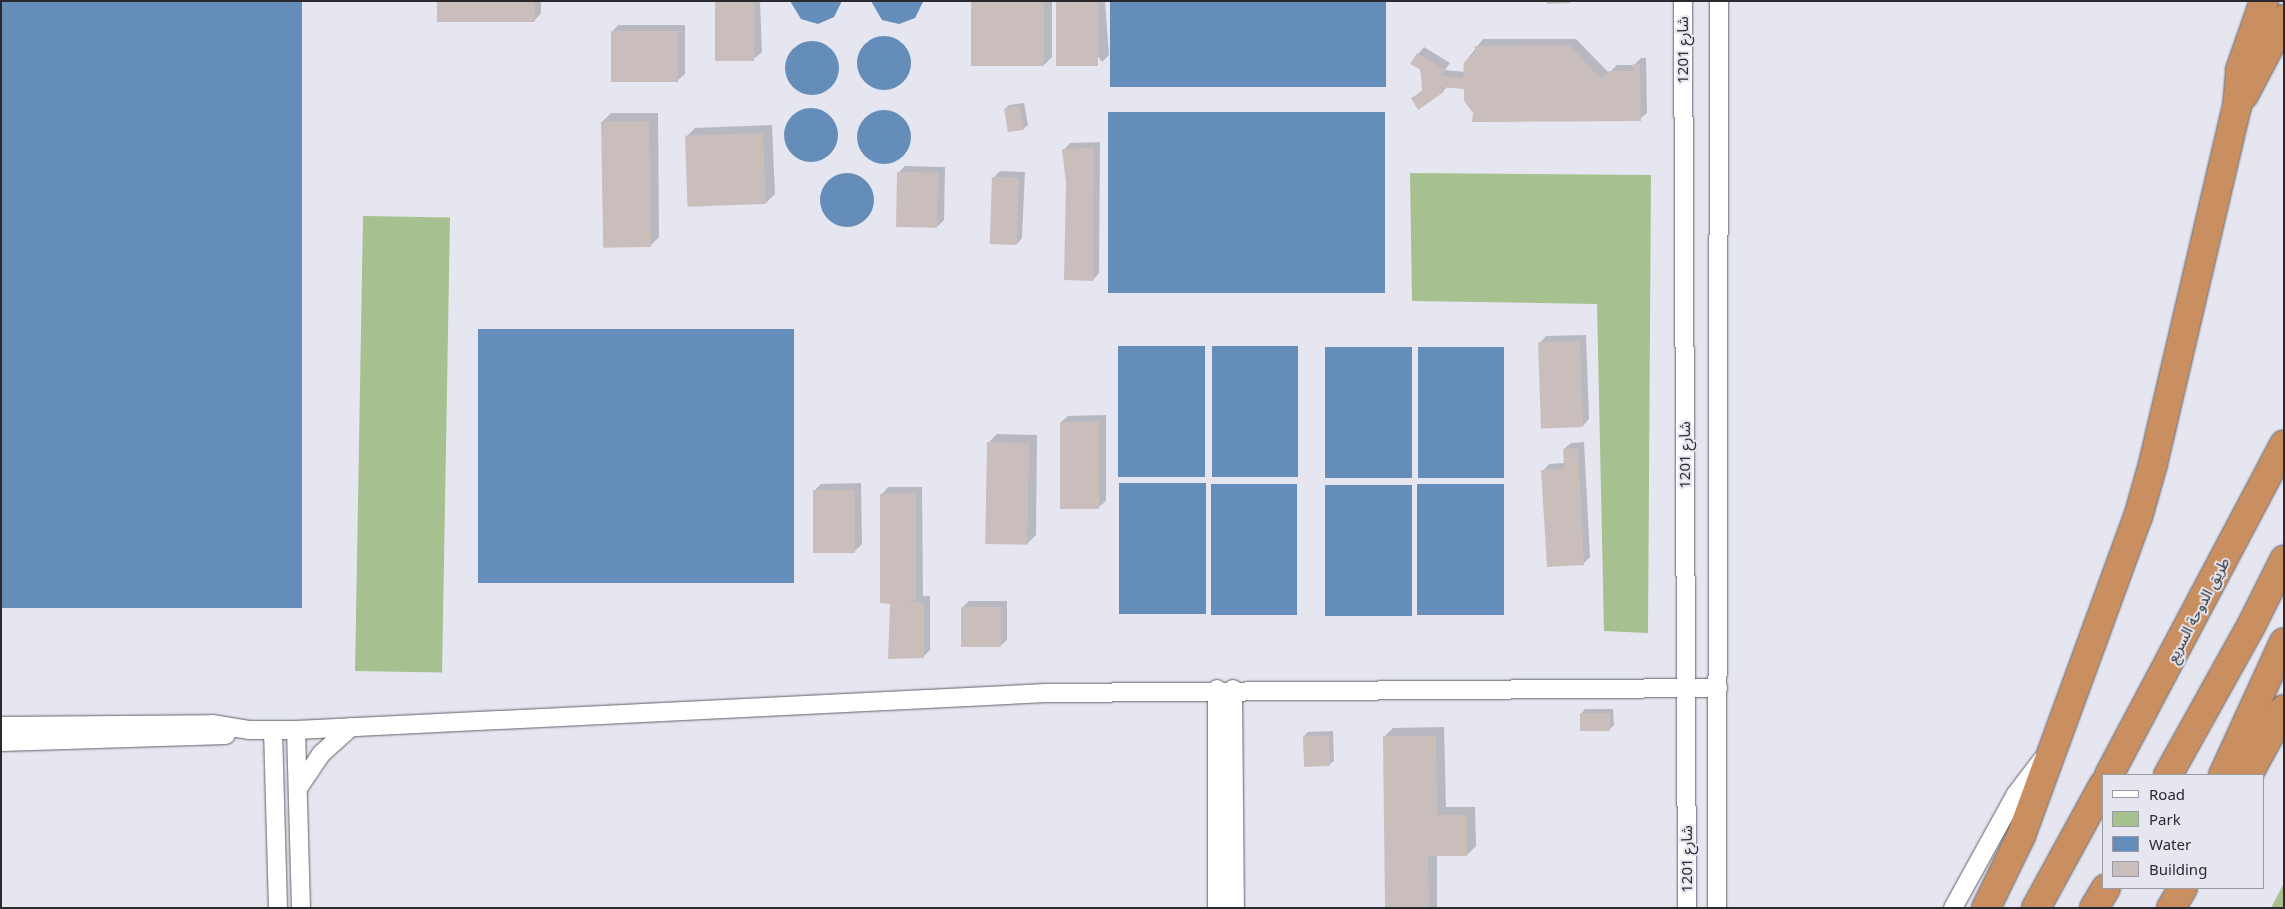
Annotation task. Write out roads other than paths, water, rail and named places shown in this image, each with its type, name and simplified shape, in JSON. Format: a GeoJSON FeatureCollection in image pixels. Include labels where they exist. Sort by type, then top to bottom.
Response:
{"type":"FeatureCollection","features":[{"type":"Feature","properties":{"kind":"highway"},"geometry":{"type":"LineString","coordinates":[[1986,908],[2021,836],[2092,648],[2151,473],[2237,107],[2240,70],[2264,1]]}},
{"type":"Feature","properties":{"kind":"highway"},"geometry":{"type":"LineString","coordinates":[[2237,107],[2284,19]]}},
{"type":"Feature","properties":{"kind":"highway","name":"طريق الدوحة السريع"},"geometry":{"type":"LineString","coordinates":[[2110,774],[2284,444]]}},
{"type":"Feature","properties":{"kind":"highway"},"geometry":{"type":"LineString","coordinates":[[2169,774],[2252,624],[2284,560]]}},
{"type":"Feature","properties":{"kind":"highway"},"geometry":{"type":"LineString","coordinates":[[2223,774],[2284,642]]}},
{"type":"Feature","properties":{"kind":"highway"},"geometry":{"type":"LineString","coordinates":[[2249,774],[2284,709]]}},
{"type":"Feature","properties":{"kind":"highway"},"geometry":{"type":"LineString","coordinates":[[2036,908],[2102,788]]}},
{"type":"Feature","properties":{"kind":"highway"},"geometry":{"type":"LineString","coordinates":[[2094,908],[2105,889]]}},
{"type":"Feature","properties":{"kind":"highway"},"geometry":{"type":"LineString","coordinates":[[2165,908],[2166,889]]}},
{"type":"Feature","properties":{"kind":"highway"},"geometry":{"type":"LineString","coordinates":[[2171,908],[2182,889]]}},
{"type":"Feature","properties":{"kind":"street","name":"شارع 1201"},"geometry":{"type":"LineString","coordinates":[[1683,1],[1687,908]]}},
{"type":"Feature","properties":{"kind":"street","name":"شارع 1201"},"geometry":{"type":"LineString","coordinates":[[1717,908],[1719,1]]}},
{"type":"Feature","properties":{"kind":"street"},"geometry":{"type":"LineString","coordinates":[[1,726],[212,724],[249,730],[296,730],[1046,693],[1225,689],[1718,688]]}},
{"type":"Feature","properties":{"kind":"street"},"geometry":{"type":"LineString","coordinates":[[1217,908],[1225,689]]}},
{"type":"Feature","properties":{"kind":"street"},"geometry":{"type":"LineString","coordinates":[[1225,689],[1235,908]]}},
{"type":"Feature","properties":{"kind":"street"},"geometry":{"type":"LineString","coordinates":[[299,787],[321,754],[351,727]]}},
{"type":"Feature","properties":{"kind":"street"},"geometry":{"type":"LineString","coordinates":[[1,742],[212,736],[249,730]]}},
{"type":"Feature","properties":{"kind":"street"},"geometry":{"type":"LineString","coordinates":[[273,730],[278,908]]}},
{"type":"Feature","properties":{"kind":"street"},"geometry":{"type":"LineString","coordinates":[[296,730],[301,908]]}},
{"type":"Feature","properties":{"kind":"street"},"geometry":{"type":"LineString","coordinates":[[1952,908],[2016,794],[2053,749]]}},
{"type":"Feature","properties":{"kind":"water"},"geometry":{"type":"Polygon","coordinates":[[[1,1],[302,1],[302,608],[1,608],[1,1]]]}},
{"type":"Feature","properties":{"kind":"water"},"geometry":{"type":"Polygon","coordinates":[[[790,1],[842,1],[834,17],[818,24],[801,19],[790,1]]]}},
{"type":"Feature","properties":{"kind":"water"},"geometry":{"type":"Polygon","coordinates":[[[871,1],[923,2],[915,18],[899,24],[882,20],[871,1]]]}},
{"type":"Feature","properties":{"kind":"water"},"geometry":{"type":"Polygon","coordinates":[[[1110,1],[1386,1],[1386,87],[1110,87],[1110,1]]]}},
{"type":"Feature","properties":{"kind":"water"},"geometry":{"type":"Polygon","coordinates":[[[884,36],[894,38],[903,44],[909,53],[911,63],[909,73],[903,82],[894,88],[884,90],[874,88],[865,82],[859,73],[857,63],[859,53],[865,44],[874,38],[884,36]]]}},
{"type":"Feature","properties":{"kind":"water"},"geometry":{"type":"Polygon","coordinates":[[[812,41],[822,43],[831,49],[837,58],[839,68],[837,78],[831,87],[822,93],[812,95],[802,93],[793,87],[787,78],[785,68],[787,58],[793,49],[802,43],[812,41]]]}},
{"type":"Feature","properties":{"kind":"water"},"geometry":{"type":"Polygon","coordinates":[[[811,108],[821,110],[830,116],[836,125],[838,135],[836,145],[830,154],[821,160],[811,162],[801,160],[792,154],[786,145],[784,135],[786,125],[792,116],[801,110],[811,108]]]}},
{"type":"Feature","properties":{"kind":"water"},"geometry":{"type":"Polygon","coordinates":[[[884,110],[894,112],[903,118],[909,127],[911,137],[909,147],[903,156],[894,162],[884,164],[874,162],[865,156],[859,147],[857,137],[859,127],[865,118],[874,112],[884,110]]]}},
{"type":"Feature","properties":{"kind":"water"},"geometry":{"type":"Polygon","coordinates":[[[1108,112],[1385,112],[1385,293],[1108,293],[1108,112]]]}},
{"type":"Feature","properties":{"kind":"water"},"geometry":{"type":"Polygon","coordinates":[[[847,173],[857,175],[866,181],[872,190],[874,200],[872,210],[866,219],[857,225],[847,227],[837,225],[828,219],[822,210],[820,200],[822,190],[828,181],[837,175],[847,173]]]}},
{"type":"Feature","properties":{"kind":"water"},"geometry":{"type":"Polygon","coordinates":[[[478,329],[794,329],[794,583],[478,583],[478,329]]]}},
{"type":"Feature","properties":{"kind":"water"},"geometry":{"type":"Polygon","coordinates":[[[1118,346],[1205,346],[1205,477],[1118,477],[1118,346]]]}},
{"type":"Feature","properties":{"kind":"water"},"geometry":{"type":"Polygon","coordinates":[[[1212,346],[1298,346],[1298,477],[1212,477],[1212,346]]]}},
{"type":"Feature","properties":{"kind":"water"},"geometry":{"type":"Polygon","coordinates":[[[1325,347],[1412,347],[1412,478],[1325,478],[1325,347]]]}},
{"type":"Feature","properties":{"kind":"water"},"geometry":{"type":"Polygon","coordinates":[[[1418,347],[1504,347],[1504,478],[1418,478],[1418,347]]]}},
{"type":"Feature","properties":{"kind":"water"},"geometry":{"type":"Polygon","coordinates":[[[1119,483],[1206,483],[1206,614],[1119,614],[1119,483]]]}},
{"type":"Feature","properties":{"kind":"water"},"geometry":{"type":"Polygon","coordinates":[[[1211,484],[1297,484],[1297,615],[1211,615],[1211,484]]]}},
{"type":"Feature","properties":{"kind":"water"},"geometry":{"type":"Polygon","coordinates":[[[1417,484],[1504,484],[1504,615],[1417,615],[1417,484]]]}},
{"type":"Feature","properties":{"kind":"water"},"geometry":{"type":"Polygon","coordinates":[[[1325,485],[1412,485],[1412,616],[1325,616],[1325,485]]]}}]}
